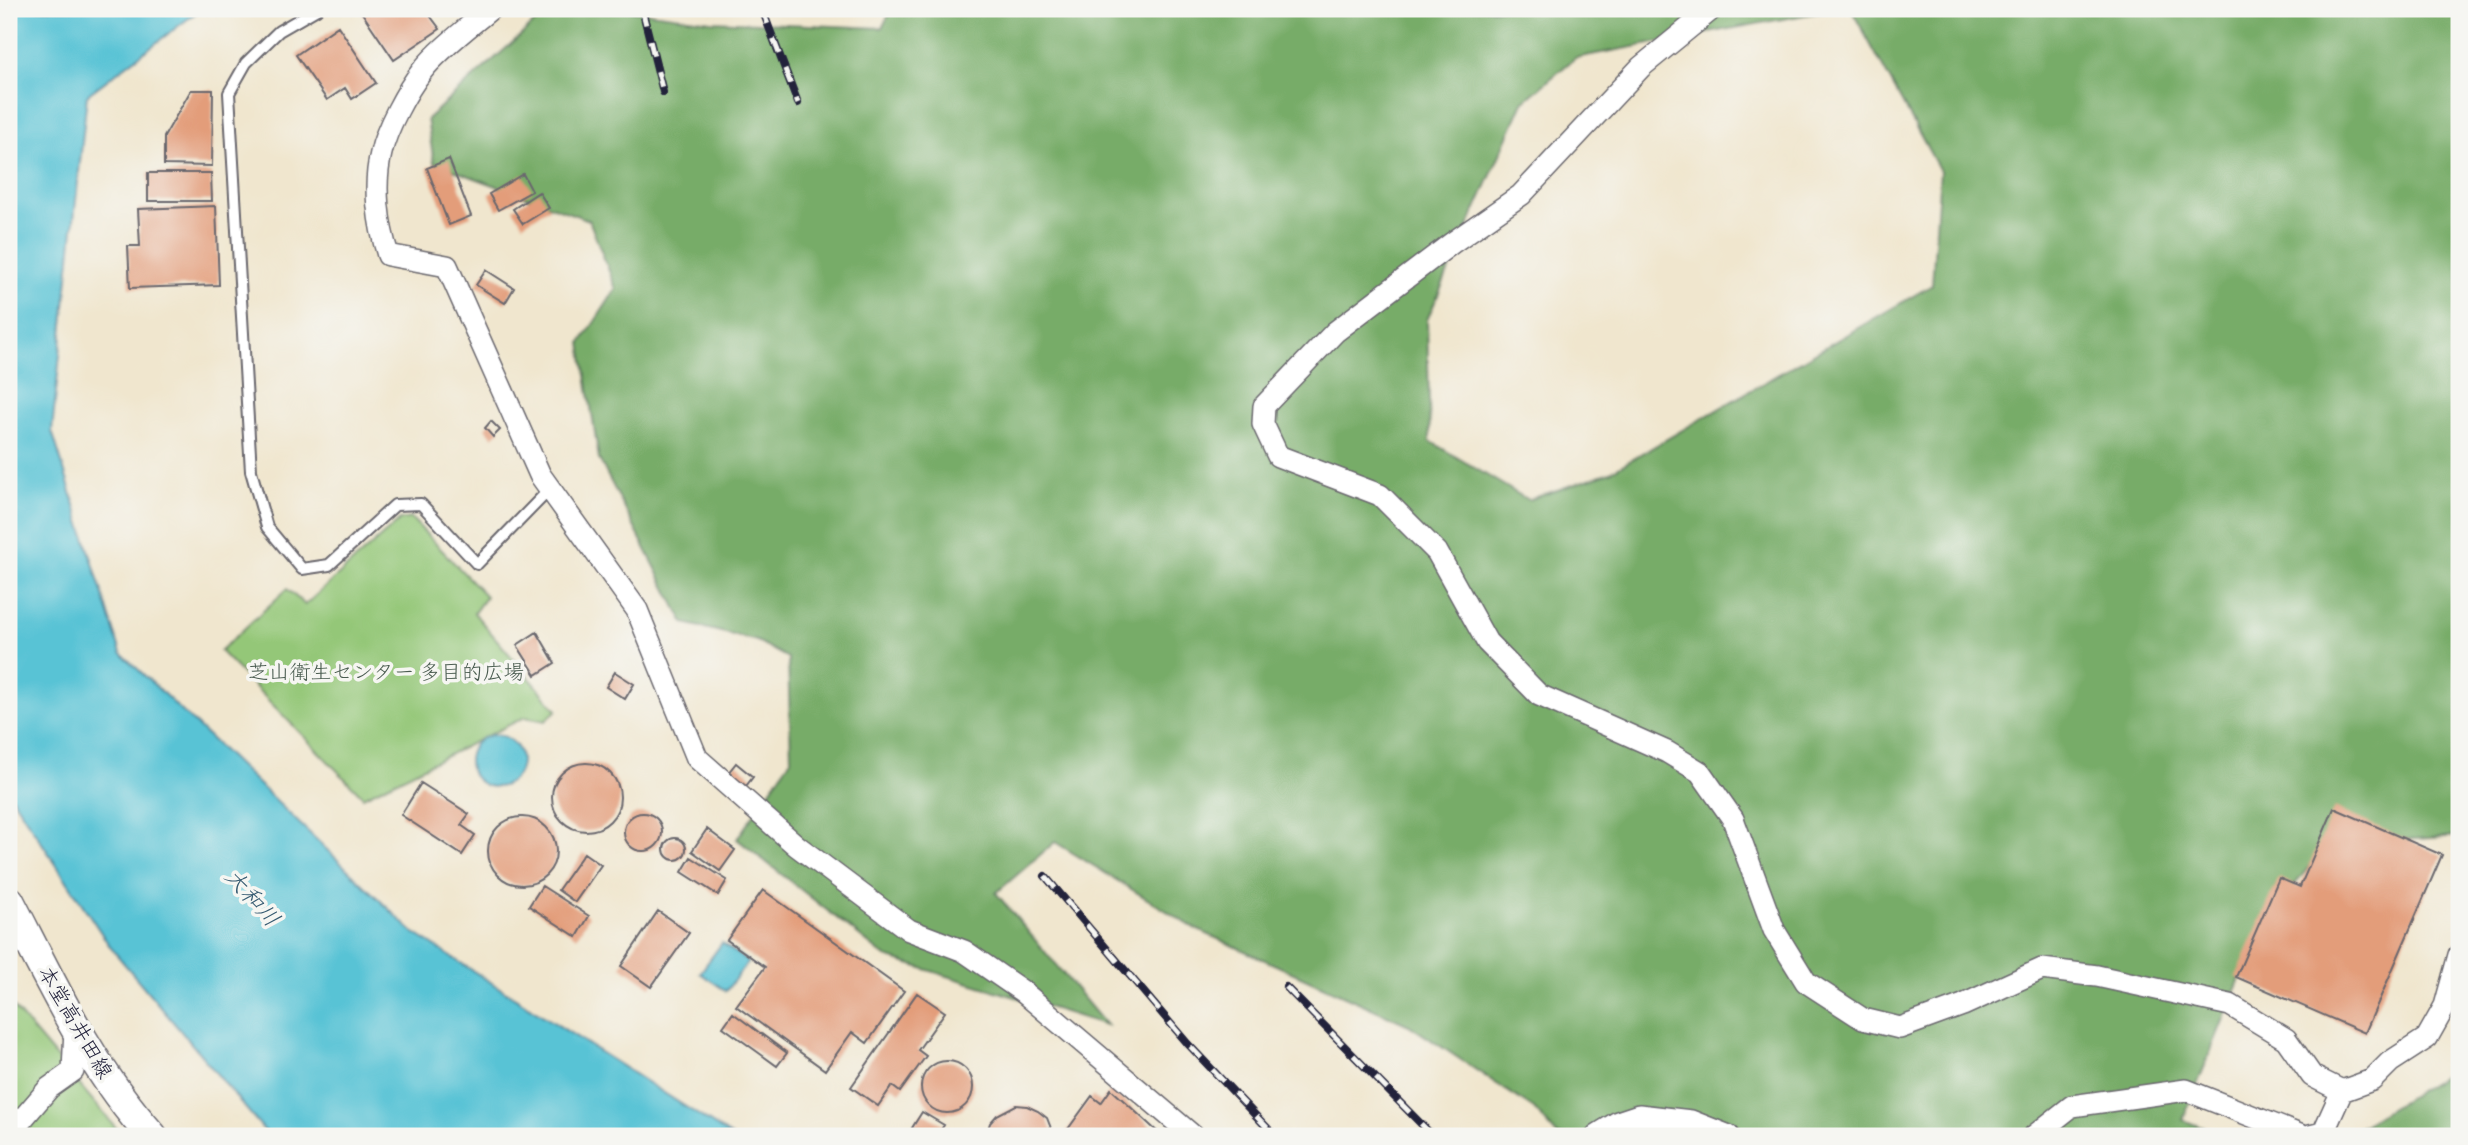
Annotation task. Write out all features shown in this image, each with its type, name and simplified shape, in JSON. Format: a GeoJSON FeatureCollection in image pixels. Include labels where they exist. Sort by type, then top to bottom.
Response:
{"type":"FeatureCollection","features":[{"type":"Feature","properties":{"kind":"main road","name":"本堂高井田線"},"geometry":{"type":"LineString","coordinates":[[9,901],[75,1028],[130,1112],[152,1136]]}},
{"type":"Feature","properties":{"kind":"street"},"geometry":{"type":"LineString","coordinates":[[490,9],[422,70],[402,102],[381,153],[378,186],[380,229],[388,255],[447,266],[540,475],[637,610],[697,758],[797,846],[909,930],[964,951],[1022,992],[1193,1136]]}},
{"type":"Feature","properties":{"kind":"street"},"geometry":{"type":"LineString","coordinates":[[1712,9],[1641,67],[1521,195],[1452,243],[1335,332],[1264,406],[1263,425],[1278,456],[1380,495],[1437,552],[1487,642],[1539,695],[1667,752],[1700,772],[1733,819],[1774,930],[1806,982],[1863,1019],[1900,1028],[1963,1005],[2042,969],[2097,976],[2230,1005],[2286,1039],[2312,1076],[2342,1091]]}},
{"type":"Feature","properties":{"kind":"street"},"geometry":{"type":"LineString","coordinates":[[2310,1136],[2323,1133],[2342,1091],[2372,1080],[2390,1062],[2427,1038],[2445,1006],[2459,955]]}},
{"type":"Feature","properties":{"kind":"street"},"geometry":{"type":"LineString","coordinates":[[14,1136],[13,1130],[49,1088],[74,1071],[75,1028]]}},
{"type":"Feature","properties":{"kind":"street"},"geometry":{"type":"LineString","coordinates":[[2034,1136],[2072,1105],[2186,1090],[2302,1136]]}},
{"type":"Feature","properties":{"kind":"street"},"geometry":{"type":"LineString","coordinates":[[1598,1136],[1618,1122],[1639,1115],[1691,1121],[1729,1136]]}},
{"type":"Feature","properties":{"kind":"lane"},"geometry":{"type":"LineString","coordinates":[[317,9],[279,31],[246,63],[229,93],[251,471],[267,527],[302,569],[328,565],[395,505],[421,504],[477,564],[550,489]]}},
{"type":"Feature","properties":{"kind":"green space"},"geometry":{"type":"Polygon","coordinates":[[[550,9],[621,9],[711,21],[882,28],[892,9],[1837,9],[1575,58],[1523,102],[1427,320],[1430,441],[1528,500],[1610,472],[1932,285],[1940,171],[1851,9],[2459,9],[2459,836],[2326,845],[2260,929],[2183,1120],[2225,1136],[1558,1136],[1534,1109],[1409,1025],[1196,929],[1055,842],[996,893],[1106,1025],[886,957],[737,839],[791,759],[788,658],[757,641],[684,623],[599,459],[581,343],[616,289],[589,220],[434,163],[427,119],[550,9]]]}},
{"type":"Feature","properties":{"kind":"green space","name":"芝山衛生センター 多目的広場"},"geometry":{"type":"Polygon","coordinates":[[[411,518],[486,596],[474,613],[557,710],[545,721],[525,717],[363,797],[220,651],[287,589],[305,605],[400,520],[411,518]]]}},
{"type":"Feature","properties":{"kind":"green space"},"geometry":{"type":"Polygon","coordinates":[[[9,1002],[123,1136],[9,1136],[9,1002]]]}},
{"type":"Feature","properties":{"kind":"green space"},"geometry":{"type":"Polygon","coordinates":[[[2457,1067],[2459,1136],[2346,1136],[2457,1067]]]}},
{"type":"Feature","properties":{"kind":"water","name":"大和川"},"geometry":{"type":"Polygon","coordinates":[[[9,9],[201,9],[87,95],[52,431],[121,653],[414,933],[731,1136],[269,1136],[111,948],[9,793],[9,9]]]}},
{"type":"Feature","properties":{"kind":"water"},"geometry":{"type":"Polygon","coordinates":[[[495,735],[505,737],[513,743],[519,751],[519,771],[513,779],[505,785],[495,787],[485,785],[477,779],[471,771],[469,761],[471,751],[477,743],[485,737],[495,735]]]}},
{"type":"Feature","properties":{"kind":"water"},"geometry":{"type":"Polygon","coordinates":[[[722,943],[748,962],[726,991],[700,973],[722,943]]]}},
{"type":"Feature","properties":{"kind":"building"},"geometry":{"type":"Polygon","coordinates":[[[425,9],[440,29],[394,60],[360,10],[425,9]]]}},
{"type":"Feature","properties":{"kind":"building"},"geometry":{"type":"Polygon","coordinates":[[[338,26],[376,83],[352,99],[345,88],[327,100],[296,55],[338,26]]]}},
{"type":"Feature","properties":{"kind":"building"},"geometry":{"type":"Polygon","coordinates":[[[191,90],[213,90],[212,166],[164,165],[164,137],[191,90]]]}},
{"type":"Feature","properties":{"kind":"building"},"geometry":{"type":"Polygon","coordinates":[[[449,159],[471,216],[449,225],[427,168],[449,159]]]}},
{"type":"Feature","properties":{"kind":"building"},"geometry":{"type":"Polygon","coordinates":[[[148,173],[211,173],[212,201],[148,201],[148,173]]]}},
{"type":"Feature","properties":{"kind":"building"},"geometry":{"type":"Polygon","coordinates":[[[523,174],[532,191],[498,210],[489,194],[523,174]]]}},
{"type":"Feature","properties":{"kind":"building"},"geometry":{"type":"Polygon","coordinates":[[[539,192],[549,208],[523,224],[513,209],[539,192]]]}},
{"type":"Feature","properties":{"kind":"building"},"geometry":{"type":"Polygon","coordinates":[[[216,206],[219,285],[130,288],[128,246],[140,246],[138,209],[216,206]]]}},
{"type":"Feature","properties":{"kind":"building"},"geometry":{"type":"Polygon","coordinates":[[[486,270],[514,288],[505,303],[476,285],[486,270]]]}},
{"type":"Feature","properties":{"kind":"building"},"geometry":{"type":"Polygon","coordinates":[[[491,421],[500,430],[493,437],[485,428],[491,421]]]}},
{"type":"Feature","properties":{"kind":"building"},"geometry":{"type":"Polygon","coordinates":[[[537,632],[555,663],[536,675],[517,645],[537,632]]]}},
{"type":"Feature","properties":{"kind":"building"},"geometry":{"type":"Polygon","coordinates":[[[615,672],[634,684],[625,699],[606,687],[615,672]]]}},
{"type":"Feature","properties":{"kind":"building"},"geometry":{"type":"Polygon","coordinates":[[[586,763],[599,766],[610,773],[617,784],[620,797],[617,810],[610,821],[599,828],[586,831],[573,828],[562,821],[555,810],[552,797],[555,784],[562,773],[573,766],[586,763]]]}},
{"type":"Feature","properties":{"kind":"building"},"geometry":{"type":"Polygon","coordinates":[[[736,763],[753,777],[746,786],[728,773],[736,763]]]}},
{"type":"Feature","properties":{"kind":"building"},"geometry":{"type":"Polygon","coordinates":[[[421,783],[469,814],[461,825],[475,835],[462,855],[401,815],[421,783]]]}},
{"type":"Feature","properties":{"kind":"building"},"geometry":{"type":"Polygon","coordinates":[[[2334,808],[2442,855],[2365,1033],[2236,977],[2279,878],[2300,887],[2334,808]]]}},
{"type":"Feature","properties":{"kind":"building"},"geometry":{"type":"Polygon","coordinates":[[[643,813],[656,819],[662,832],[656,845],[643,851],[630,845],[624,832],[630,819],[643,813]]]}},
{"type":"Feature","properties":{"kind":"building"},"geometry":{"type":"Polygon","coordinates":[[[529,817],[550,832],[556,844],[554,864],[546,875],[529,885],[515,885],[498,875],[490,864],[488,844],[498,827],[509,819],[529,817]]]}},
{"type":"Feature","properties":{"kind":"building"},"geometry":{"type":"Polygon","coordinates":[[[707,829],[735,850],[720,871],[692,851],[707,829]]]}},
{"type":"Feature","properties":{"kind":"building"},"geometry":{"type":"Polygon","coordinates":[[[675,838],[683,841],[686,849],[683,857],[675,860],[667,857],[664,849],[667,841],[675,838]]]}},
{"type":"Feature","properties":{"kind":"building"},"geometry":{"type":"Polygon","coordinates":[[[584,853],[601,865],[575,902],[558,890],[584,853]]]}},
{"type":"Feature","properties":{"kind":"building"},"geometry":{"type":"Polygon","coordinates":[[[691,857],[727,880],[718,895],[682,872],[691,857]]]}},
{"type":"Feature","properties":{"kind":"building"},"geometry":{"type":"Polygon","coordinates":[[[542,886],[589,916],[577,937],[529,906],[542,886]]]}},
{"type":"Feature","properties":{"kind":"building"},"geometry":{"type":"Polygon","coordinates":[[[763,890],[904,991],[867,1043],[852,1032],[825,1070],[736,1006],[765,967],[727,940],[763,890]]]}},
{"type":"Feature","properties":{"kind":"building"},"geometry":{"type":"Polygon","coordinates":[[[658,911],[689,933],[651,987],[621,966],[658,911]]]}},
{"type":"Feature","properties":{"kind":"building"},"geometry":{"type":"Polygon","coordinates":[[[917,993],[945,1012],[918,1050],[926,1056],[900,1092],[892,1086],[878,1106],[851,1087],[917,993]]]}},
{"type":"Feature","properties":{"kind":"building"},"geometry":{"type":"Polygon","coordinates":[[[733,1013],[787,1053],[777,1066],[723,1027],[733,1013]]]}},
{"type":"Feature","properties":{"kind":"building"},"geometry":{"type":"Polygon","coordinates":[[[947,1061],[957,1063],[965,1069],[971,1077],[971,1097],[965,1105],[957,1111],[947,1113],[937,1111],[929,1105],[923,1097],[921,1087],[923,1077],[929,1069],[937,1063],[947,1061]]]}},
{"type":"Feature","properties":{"kind":"building"},"geometry":{"type":"Polygon","coordinates":[[[1111,1089],[1162,1136],[1063,1136],[1092,1096],[1101,1103],[1111,1089]]]}},
{"type":"Feature","properties":{"kind":"building"},"geometry":{"type":"Polygon","coordinates":[[[1016,1105],[1027,1106],[1047,1118],[1054,1136],[986,1136],[990,1123],[997,1115],[1016,1105]]]}},
{"type":"Feature","properties":{"kind":"building"},"geometry":{"type":"Polygon","coordinates":[[[922,1112],[944,1125],[937,1136],[926,1136],[912,1128],[922,1112]]]}},
{"type":"Feature","properties":{"kind":"railway"},"geometry":{"type":"LineString","coordinates":[[642,9],[663,92]]}},
{"type":"Feature","properties":{"kind":"railway"},"geometry":{"type":"LineString","coordinates":[[762,9],[798,103]]}},
{"type":"Feature","properties":{"kind":"railway"},"geometry":{"type":"LineString","coordinates":[[1045,876],[1188,1044],[1275,1136]]}},
{"type":"Feature","properties":{"kind":"railway"},"geometry":{"type":"LineString","coordinates":[[1286,987],[1433,1136]]}}]}
